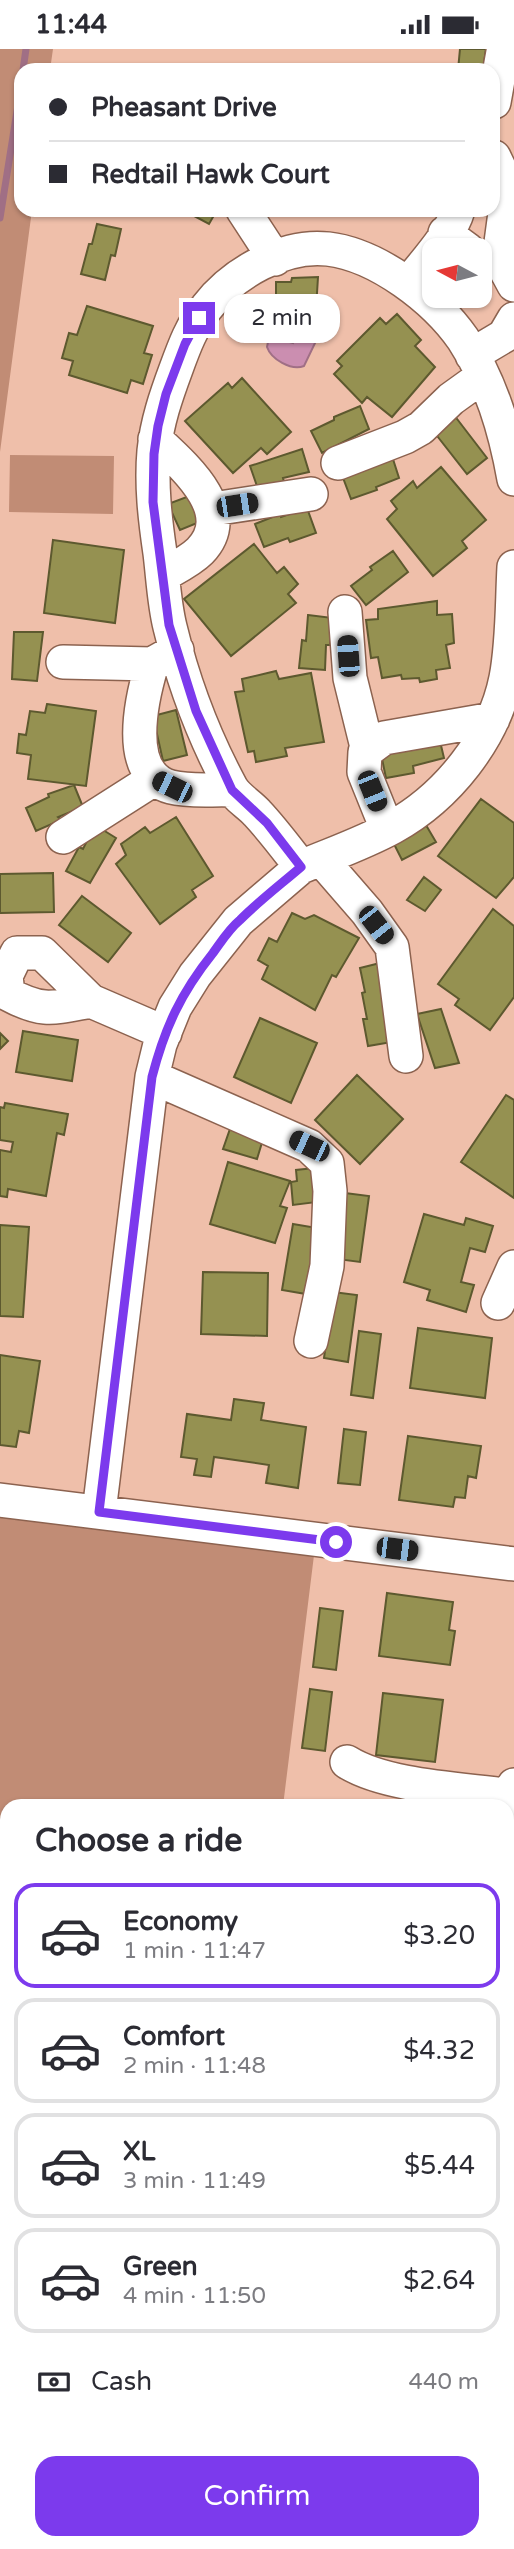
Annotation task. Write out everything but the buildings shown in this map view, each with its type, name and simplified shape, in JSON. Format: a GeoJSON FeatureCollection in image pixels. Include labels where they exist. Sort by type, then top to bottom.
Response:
{"type":"FeatureCollection","features":[{"type":"Feature","properties":{"kind":"street"},"geometry":{"type":"LineString","coordinates":[[500,69],[503,52]]}},
{"type":"Feature","properties":{"kind":"street"},"geometry":{"type":"LineString","coordinates":[[498,267],[507,198],[500,171]]}},
{"type":"Feature","properties":{"kind":"street"},"geometry":{"type":"LineString","coordinates":[[248,217],[275,258]]}},
{"type":"Feature","properties":{"kind":"street"},"geometry":{"type":"LineString","coordinates":[[408,284],[457,231]]}},
{"type":"Feature","properties":{"kind":"street"},"geometry":{"type":"LineString","coordinates":[[232,790],[172,787],[154,779],[144,761],[139,725],[142,699],[164,657],[169,625],[153,502],[155,439],[166,394],[185,344],[208,305],[230,283],[249,270],[275,258],[307,249],[329,249],[345,253],[381,268],[434,304],[478,366],[507,436],[514,479]]}},
{"type":"Feature","properties":{"kind":"street"},"geometry":{"type":"LineString","coordinates":[[338,463],[421,428],[452,399],[504,336],[514,319]]}},
{"type":"Feature","properties":{"kind":"street"},"geometry":{"type":"LineString","coordinates":[[155,439],[183,465],[213,509],[214,524],[209,540],[198,553],[163,575]]}},
{"type":"Feature","properties":{"kind":"street"},"geometry":{"type":"LineString","coordinates":[[213,509],[311,493]]}},
{"type":"Feature","properties":{"kind":"street"},"geometry":{"type":"LineString","coordinates":[[99,1512],[152,1077],[165,1033],[185,990],[238,921],[311,863],[411,816],[449,782],[481,741],[503,700],[510,648],[514,567]]}},
{"type":"Feature","properties":{"kind":"street"},"geometry":{"type":"LineString","coordinates":[[345,612],[350,678],[368,751]]}},
{"type":"Feature","properties":{"kind":"street"},"geometry":{"type":"LineString","coordinates":[[63,662],[164,657]]}},
{"type":"Feature","properties":{"kind":"street"},"geometry":{"type":"LineString","coordinates":[[164,657],[196,711],[232,790],[367,912],[392,947],[406,1056]]}},
{"type":"Feature","properties":{"kind":"street"},"geometry":{"type":"LineString","coordinates":[[387,829],[364,772],[365,752],[384,738],[503,700]]}},
{"type":"Feature","properties":{"kind":"street"},"geometry":{"type":"LineString","coordinates":[[63,837],[154,779]]}},
{"type":"Feature","properties":{"kind":"street"},"geometry":{"type":"LineString","coordinates":[[91,1001],[165,1033]]}},
{"type":"Feature","properties":{"kind":"street"},"geometry":{"type":"LineString","coordinates":[[152,1077],[309,1146],[327,1163],[330,1191],[327,1266],[311,1341]]}},
{"type":"Feature","properties":{"kind":"street"},"geometry":{"type":"LineString","coordinates":[[498,1303],[514,1267]]}},
{"type":"Feature","properties":{"kind":"street"},"geometry":{"type":"LineString","coordinates":[[0,1500],[514,1564]]}},
{"type":"Feature","properties":{"kind":"street"},"geometry":{"type":"LineString","coordinates":[[347,1762],[364,1773],[411,1782],[513,1791]]}},
{"type":"Feature","properties":{"kind":"shaded area"},"geometry":{"type":"Polygon","coordinates":[[[0,49],[53,49],[51,63],[14,63],[14,217],[31,217],[0,452],[0,49]]]}},
{"type":"Feature","properties":{"kind":"shaded area"},"geometry":{"type":"Polygon","coordinates":[[[301,329],[309,329],[316,334],[316,341],[304,366],[293,367],[282,363],[269,351],[268,342],[284,334],[289,342],[293,343],[301,329]]]}},
{"type":"Feature","properties":{"kind":"shaded area"},"geometry":{"type":"Polygon","coordinates":[[[10,455],[114,456],[113,514],[9,512],[10,455]]]}},
{"type":"Feature","properties":{"kind":"shaded area"},"geometry":{"type":"Polygon","coordinates":[[[0,1500],[316,1539],[284,1799],[0,1799],[0,1500]]]}},
{"type":"Feature","properties":{"kind":"waterway"},"geometry":{"type":"LineString","coordinates":[[24,63],[26,49]]}},
{"type":"Feature","properties":{"kind":"waterway"},"geometry":{"type":"LineString","coordinates":[[0,218],[14,130]]}},
{"type":"Feature","properties":{"kind":"route"},"geometry":{"type":"LineString","coordinates":[[199,318],[185,344],[166,394],[154,454],[153,502],[169,625],[196,711],[232,790],[267,823],[301,867],[238,921],[198,971],[175,1007],[160,1044],[152,1077],[99,1512],[336,1542]]}}]}
